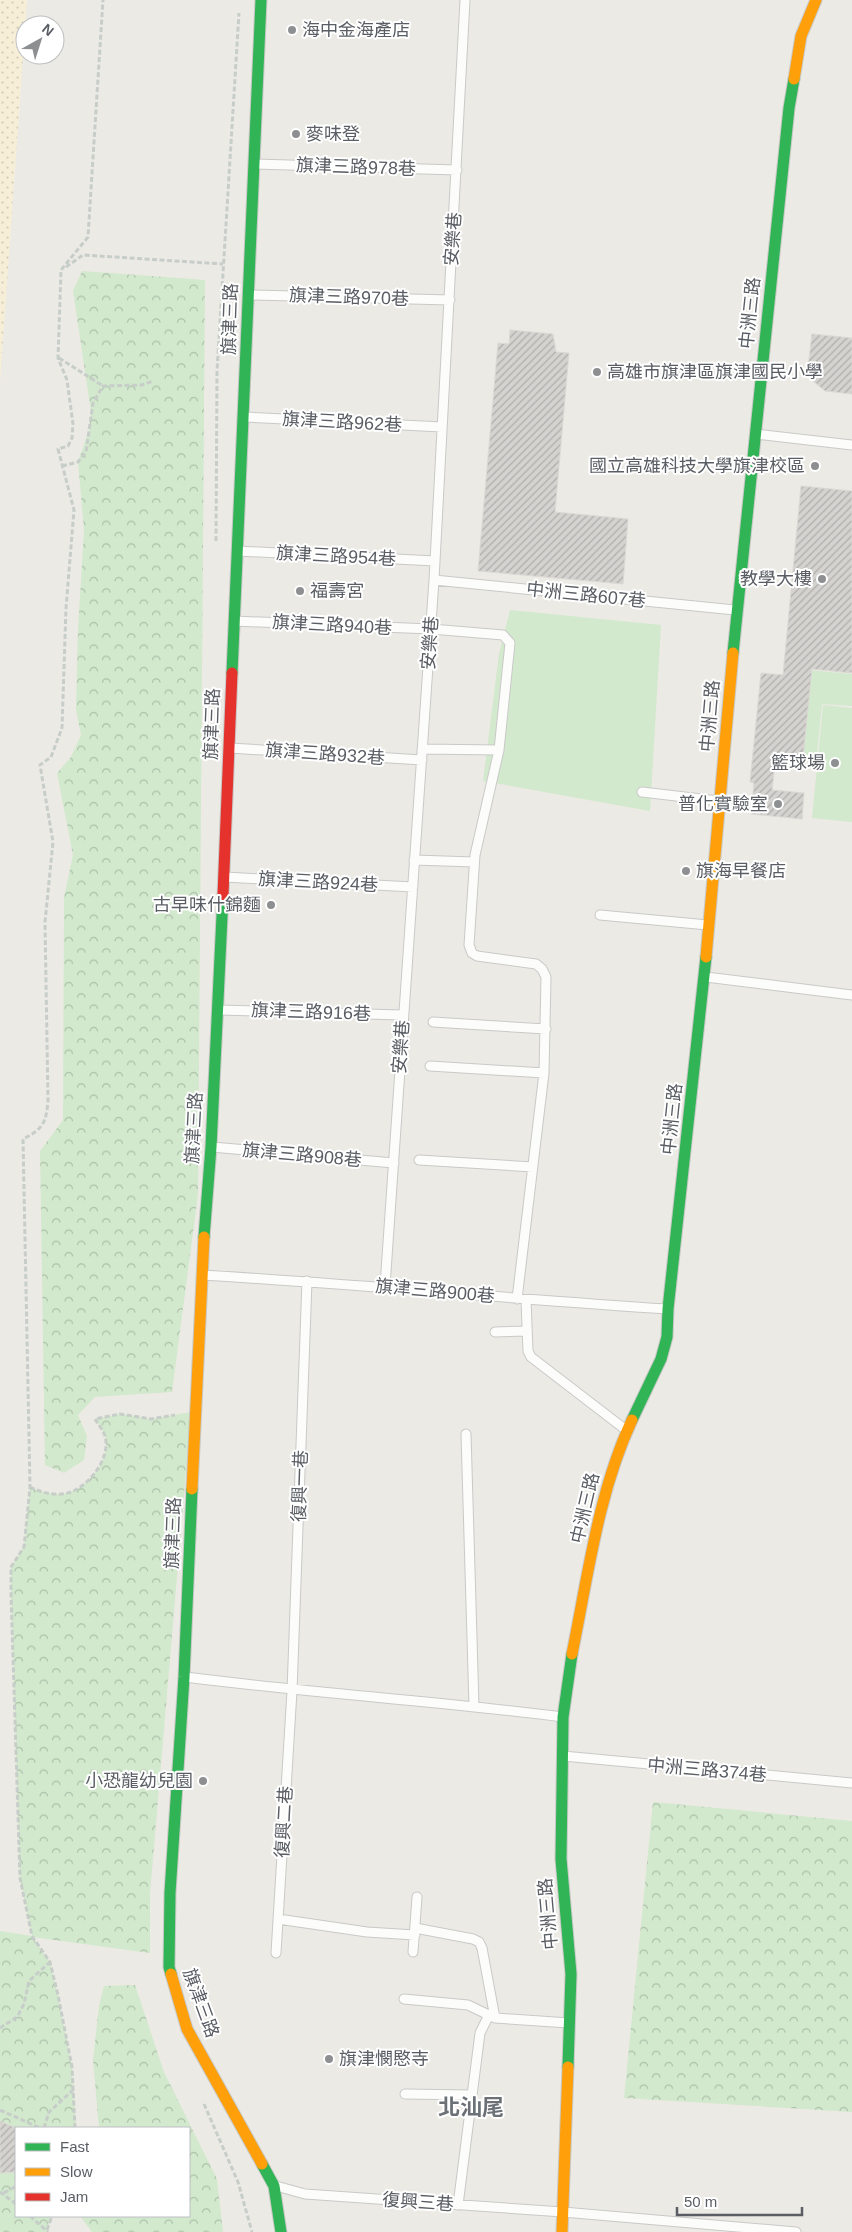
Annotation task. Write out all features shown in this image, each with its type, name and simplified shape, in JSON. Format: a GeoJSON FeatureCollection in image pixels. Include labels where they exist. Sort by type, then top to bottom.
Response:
{"type":"FeatureCollection","features":[{"type":"Feature","properties":{"kind":"street","name":"旗津三路"},"geometry":{"type":"LineString","coordinates":[[261,0],[218,1010],[211,1147],[201,1275],[184,1677],[170,1893],[168,1966],[187,2029],[274,2186],[281,2232]]}},
{"type":"Feature","properties":{"kind":"street","name":"中洲三路"},"geometry":{"type":"LineString","coordinates":[[562,2232],[571,1974],[561,1859],[563,1716],[569,1671],[606,1488],[627,1430],[661,1359],[667,1337],[668,1309],[704,977],[737,610],[789,108],[801,36],[816,0]]}},
{"type":"Feature","properties":{"kind":"lane","name":"安樂巷"},"geometry":{"type":"LineString","coordinates":[[385,1286],[436,561],[442,427],[458,170],[465,0]]}},
{"type":"Feature","properties":{"kind":"lane","name":"旗津三路978巷"},"geometry":{"type":"LineString","coordinates":[[254,164],[458,170]]}},
{"type":"Feature","properties":{"kind":"lane","name":"旗津三路970巷"},"geometry":{"type":"LineString","coordinates":[[248,295],[450,300]]}},
{"type":"Feature","properties":{"kind":"lane","name":"旗津三路962巷"},"geometry":{"type":"LineString","coordinates":[[243,417],[442,427]]}},
{"type":"Feature","properties":{"kind":"lane"},"geometry":{"type":"LineString","coordinates":[[755,434],[852,445]]}},
{"type":"Feature","properties":{"kind":"lane","name":"旗津三路954巷"},"geometry":{"type":"LineString","coordinates":[[237,551],[436,561]]}},
{"type":"Feature","properties":{"kind":"lane","name":"中洲三路607巷"},"geometry":{"type":"LineString","coordinates":[[434,580],[737,610]]}},
{"type":"Feature","properties":{"kind":"lane","name":"旗津三路940巷"},"geometry":{"type":"LineString","coordinates":[[234,621],[502,635],[510,643],[499,750]]}},
{"type":"Feature","properties":{"kind":"lane","name":"旗津三路932巷"},"geometry":{"type":"LineString","coordinates":[[229,748],[422,760]]}},
{"type":"Feature","properties":{"kind":"lane"},"geometry":{"type":"LineString","coordinates":[[422,749],[499,750],[474,862],[469,945],[472,953],[477,956],[536,964],[542,969],[546,977],[544,1073],[521,1299],[527,1331],[528,1351],[535,1362],[554,1373],[627,1430]]}},
{"type":"Feature","properties":{"kind":"lane"},"geometry":{"type":"LineString","coordinates":[[642,792],[720,801]]}},
{"type":"Feature","properties":{"kind":"lane"},"geometry":{"type":"LineString","coordinates":[[414,860],[474,862]]}},
{"type":"Feature","properties":{"kind":"lane","name":"旗津三路924巷"},"geometry":{"type":"LineString","coordinates":[[223,877],[412,887]]}},
{"type":"Feature","properties":{"kind":"lane"},"geometry":{"type":"LineString","coordinates":[[600,915],[708,924]]}},
{"type":"Feature","properties":{"kind":"lane"},"geometry":{"type":"LineString","coordinates":[[704,977],[852,995]]}},
{"type":"Feature","properties":{"kind":"lane","name":"旗津三路916巷"},"geometry":{"type":"LineString","coordinates":[[218,1010],[403,1015]]}},
{"type":"Feature","properties":{"kind":"lane"},"geometry":{"type":"LineString","coordinates":[[432,1022],[546,1029]]}},
{"type":"Feature","properties":{"kind":"lane"},"geometry":{"type":"LineString","coordinates":[[430,1066],[544,1073]]}},
{"type":"Feature","properties":{"kind":"lane","name":"旗津三路908巷"},"geometry":{"type":"LineString","coordinates":[[211,1147],[394,1163]]}},
{"type":"Feature","properties":{"kind":"lane"},"geometry":{"type":"LineString","coordinates":[[419,1160],[533,1167]]}},
{"type":"Feature","properties":{"kind":"lane","name":"旗津三路900巷"},"geometry":{"type":"LineString","coordinates":[[201,1275],[385,1286],[521,1299],[668,1309]]}},
{"type":"Feature","properties":{"kind":"lane","name":"復興一巷"},"geometry":{"type":"LineString","coordinates":[[292,1691],[307,1281]]}},
{"type":"Feature","properties":{"kind":"lane"},"geometry":{"type":"LineString","coordinates":[[495,1332],[527,1331]]}},
{"type":"Feature","properties":{"kind":"lane"},"geometry":{"type":"LineString","coordinates":[[466,1434],[474,1706]]}},
{"type":"Feature","properties":{"kind":"lane"},"geometry":{"type":"LineString","coordinates":[[184,1677],[292,1691],[474,1706],[563,1716]]}},
{"type":"Feature","properties":{"kind":"lane","name":"復興二巷"},"geometry":{"type":"LineString","coordinates":[[276,1953],[292,1691]]}},
{"type":"Feature","properties":{"kind":"lane","name":"中洲三路374巷"},"geometry":{"type":"LineString","coordinates":[[562,1756],[852,1783]]}},
{"type":"Feature","properties":{"kind":"lane"},"geometry":{"type":"LineString","coordinates":[[413,1952],[417,1897]]}},
{"type":"Feature","properties":{"kind":"lane"},"geometry":{"type":"LineString","coordinates":[[278,1919],[367,1932],[415,1931],[473,1939],[479,1942],[482,1948],[492,2016],[480,2033],[458,2205]]}},
{"type":"Feature","properties":{"kind":"lane"},"geometry":{"type":"LineString","coordinates":[[404,1999],[468,2005],[492,2016],[570,2023]]}},
{"type":"Feature","properties":{"kind":"lane"},"geometry":{"type":"LineString","coordinates":[[405,2094],[472,2096]]}},
{"type":"Feature","properties":{"kind":"lane","name":"復興三巷"},"geometry":{"type":"LineString","coordinates":[[274,2186],[305,2194],[563,2212],[796,2232]]}},
{"type":"Feature","properties":{"kind":"path"},"geometry":{"type":"LineString","coordinates":[[75,2127],[72,2067],[50,1962],[32,1936],[20,1870],[11,1567],[24,1547],[30,1487],[23,1139],[37,1132],[47,1119],[48,1101],[45,922],[53,842],[40,764],[51,757],[62,728],[66,608],[74,510],[58,449],[68,446],[72,438],[73,424],[67,380],[58,358],[61,270],[88,237],[104,0]]}},
{"type":"Feature","properties":{"kind":"path"},"geometry":{"type":"LineString","coordinates":[[61,270],[83,255],[223,264]]}},
{"type":"Feature","properties":{"kind":"path"},"geometry":{"type":"LineString","coordinates":[[58,358],[103,386],[142,385],[153,381]]}},
{"type":"Feature","properties":{"kind":"path"},"geometry":{"type":"LineString","coordinates":[[62,466],[78,462],[86,452],[93,403],[103,386]]}},
{"type":"Feature","properties":{"kind":"path"},"geometry":{"type":"LineString","coordinates":[[30,1487],[42,1493],[70,1492],[83,1485],[94,1474],[101,1463],[106,1447],[105,1435],[95,1419],[120,1414],[151,1419],[183,1414]]}},
{"type":"Feature","properties":{"kind":"path"},"geometry":{"type":"LineString","coordinates":[[0,2028],[17,2017],[24,2004],[29,1981],[50,1962]]}},
{"type":"Feature","properties":{"kind":"path"},"geometry":{"type":"LineString","coordinates":[[44,2127],[49,2112],[74,2090]]}},
{"type":"Feature","properties":{"kind":"path"},"geometry":{"type":"LineString","coordinates":[[0,2110],[38,2127]]}},
{"type":"Feature","properties":{"kind":"path"},"geometry":{"type":"LineString","coordinates":[[15,2186],[2,2193],[15,2203]]}},
{"type":"Feature","properties":{"kind":"path"},"geometry":{"type":"LineString","coordinates":[[31,2217],[47,2231],[52,2217]]}},
{"type":"Feature","properties":{"kind":"green space"},"geometry":{"type":"Polygon","coordinates":[[[82,271],[205,280],[198,1195],[172,1392],[95,1397],[78,1415],[87,1436],[84,1460],[64,1473],[45,1465],[40,1151],[63,1120],[64,897],[73,855],[57,773],[71,757],[81,735],[76,710],[78,629],[84,530],[78,462],[89,430],[91,412],[73,291],[82,271]]]}},
{"type":"Feature","properties":{"kind":"green space"},"geometry":{"type":"Polygon","coordinates":[[[510,610],[661,625],[650,811],[483,781],[499,654],[510,610]]]}},
{"type":"Feature","properties":{"kind":"green space"},"geometry":{"type":"Polygon","coordinates":[[[786,668],[852,674],[852,706],[822,704],[816,763],[778,759],[786,668]]]}},
{"type":"Feature","properties":{"kind":"green space","name":"籃球場"},"geometry":{"type":"Polygon","coordinates":[[[823,705],[852,708],[852,822],[812,818],[823,705]]]}},
{"type":"Feature","properties":{"kind":"green space"},"geometry":{"type":"Polygon","coordinates":[[[191,1412],[150,1894],[150,1953],[32,1937],[50,1962],[58,1995],[72,2067],[76,2123],[75,2127],[15,2127],[15,2217],[52,2217],[47,2230],[49,2232],[0,2232],[0,1931],[32,1936],[20,1878],[11,1567],[24,1547],[30,1487],[50,1494],[61,1494],[71,1492],[86,1483],[98,1469],[105,1452],[105,1436],[95,1419],[120,1414],[151,1419],[191,1412]]]}},
{"type":"Feature","properties":{"kind":"green space"},"geometry":{"type":"Polygon","coordinates":[[[653,1802],[852,1821],[852,2112],[624,2098],[653,1802]]]}},
{"type":"Feature","properties":{"kind":"green space"},"geometry":{"type":"Polygon","coordinates":[[[135,1985],[164,2072],[217,2179],[223,2232],[92,2232],[81,2217],[190,2217],[190,2127],[99,2127],[93,2060],[99,2006],[104,1986],[135,1985]]]}},
{"type":"Feature","properties":{"kind":"sand"},"geometry":{"type":"Polygon","coordinates":[[[0,0],[27,0],[26,15],[15,15],[15,65],[22,65],[0,382],[0,0]]]}},
{"type":"Feature","properties":{"kind":"building"},"geometry":{"type":"Polygon","coordinates":[[[510,330],[553,334],[556,352],[569,353],[555,512],[628,519],[623,584],[478,571],[498,343],[509,344],[510,330]]]}},
{"type":"Feature","properties":{"kind":"building"},"geometry":{"type":"Polygon","coordinates":[[[812,334],[852,338],[852,394],[825,391],[807,376],[812,334]]]}},
{"type":"Feature","properties":{"kind":"building","name":"教學大樓"},"geometry":{"type":"Polygon","coordinates":[[[801,486],[852,491],[852,673],[812,669],[803,758],[776,755],[772,790],[804,793],[802,819],[751,814],[754,783],[750,782],[761,673],[783,675],[801,486]]]}},
{"type":"Feature","properties":{"kind":"building"},"geometry":{"type":"Polygon","coordinates":[[[0,2121],[15,2128],[15,2172],[0,2173],[0,2121]]]}},
{"type":"Feature","properties":{"kind":"traffic: fast"},"geometry":{"type":"LineString","coordinates":[[232,673],[261,0]]}},
{"type":"Feature","properties":{"kind":"traffic: fast"},"geometry":{"type":"LineString","coordinates":[[733,653],[789,108],[794,79]]}},
{"type":"Feature","properties":{"kind":"traffic: fast"},"geometry":{"type":"LineString","coordinates":[[204,1237],[211,1147],[223,895]]}},
{"type":"Feature","properties":{"kind":"traffic: fast"},"geometry":{"type":"LineString","coordinates":[[632,1420],[661,1359],[667,1337],[668,1309],[706,957]]}},
{"type":"Feature","properties":{"kind":"traffic: fast"},"geometry":{"type":"LineString","coordinates":[[171,1974],[169,1967],[170,1893],[184,1677],[192,1489]]}},
{"type":"Feature","properties":{"kind":"traffic: fast"},"geometry":{"type":"LineString","coordinates":[[568,2067],[571,1974],[561,1859],[563,1717],[572,1654]]}},
{"type":"Feature","properties":{"kind":"traffic: fast"},"geometry":{"type":"LineString","coordinates":[[262,2164],[274,2186],[281,2232]]}},
{"type":"Feature","properties":{"kind":"traffic: slow"},"geometry":{"type":"LineString","coordinates":[[794,79],[801,36],[816,0]]}},
{"type":"Feature","properties":{"kind":"traffic: slow"},"geometry":{"type":"LineString","coordinates":[[706,957],[733,653]]}},
{"type":"Feature","properties":{"kind":"traffic: slow"},"geometry":{"type":"LineString","coordinates":[[192,1489],[204,1237]]}},
{"type":"Feature","properties":{"kind":"traffic: slow"},"geometry":{"type":"LineString","coordinates":[[572,1654],[602,1506],[620,1448],[632,1420]]}},
{"type":"Feature","properties":{"kind":"traffic: slow"},"geometry":{"type":"LineString","coordinates":[[171,1974],[187,2029],[262,2164]]}},
{"type":"Feature","properties":{"kind":"traffic: slow"},"geometry":{"type":"LineString","coordinates":[[562,2232],[568,2067]]}},
{"type":"Feature","properties":{"kind":"traffic: jam"},"geometry":{"type":"LineString","coordinates":[[223,895],[232,673]]}},
{"type":"Feature","properties":{"kind":"place","name":"海中金海產店"},"geometry":{"type":"Point","coordinates":[292,30]}},
{"type":"Feature","properties":{"kind":"place","name":"麥味登"},"geometry":{"type":"Point","coordinates":[296,134]}},
{"type":"Feature","properties":{"kind":"place","name":"高雄市旗津區旗津國民小學"},"geometry":{"type":"Point","coordinates":[597,372]}},
{"type":"Feature","properties":{"kind":"place","name":"國立高雄科技大學旗津校區"},"geometry":{"type":"Point","coordinates":[815,466]}},
{"type":"Feature","properties":{"kind":"place","name":"教學大樓"},"geometry":{"type":"Point","coordinates":[822,579]}},
{"type":"Feature","properties":{"kind":"place","name":"福壽宮"},"geometry":{"type":"Point","coordinates":[300,591]}},
{"type":"Feature","properties":{"kind":"place","name":"籃球場"},"geometry":{"type":"Point","coordinates":[835,763]}},
{"type":"Feature","properties":{"kind":"place","name":"普化實驗室"},"geometry":{"type":"Point","coordinates":[778,804]}},
{"type":"Feature","properties":{"kind":"place","name":"旗海早餐店"},"geometry":{"type":"Point","coordinates":[686,871]}},
{"type":"Feature","properties":{"kind":"place","name":"古早味什錦麵"},"geometry":{"type":"Point","coordinates":[271,905]}},
{"type":"Feature","properties":{"kind":"place","name":"小恐龍幼兒園"},"geometry":{"type":"Point","coordinates":[203,1781]}},
{"type":"Feature","properties":{"kind":"place","name":"旗津憫愍寺"},"geometry":{"type":"Point","coordinates":[329,2059]}},
{"type":"Feature","properties":{"kind":"district","name":"北汕尾"},"geometry":{"type":"Point","coordinates":[471,2107]}}]}
